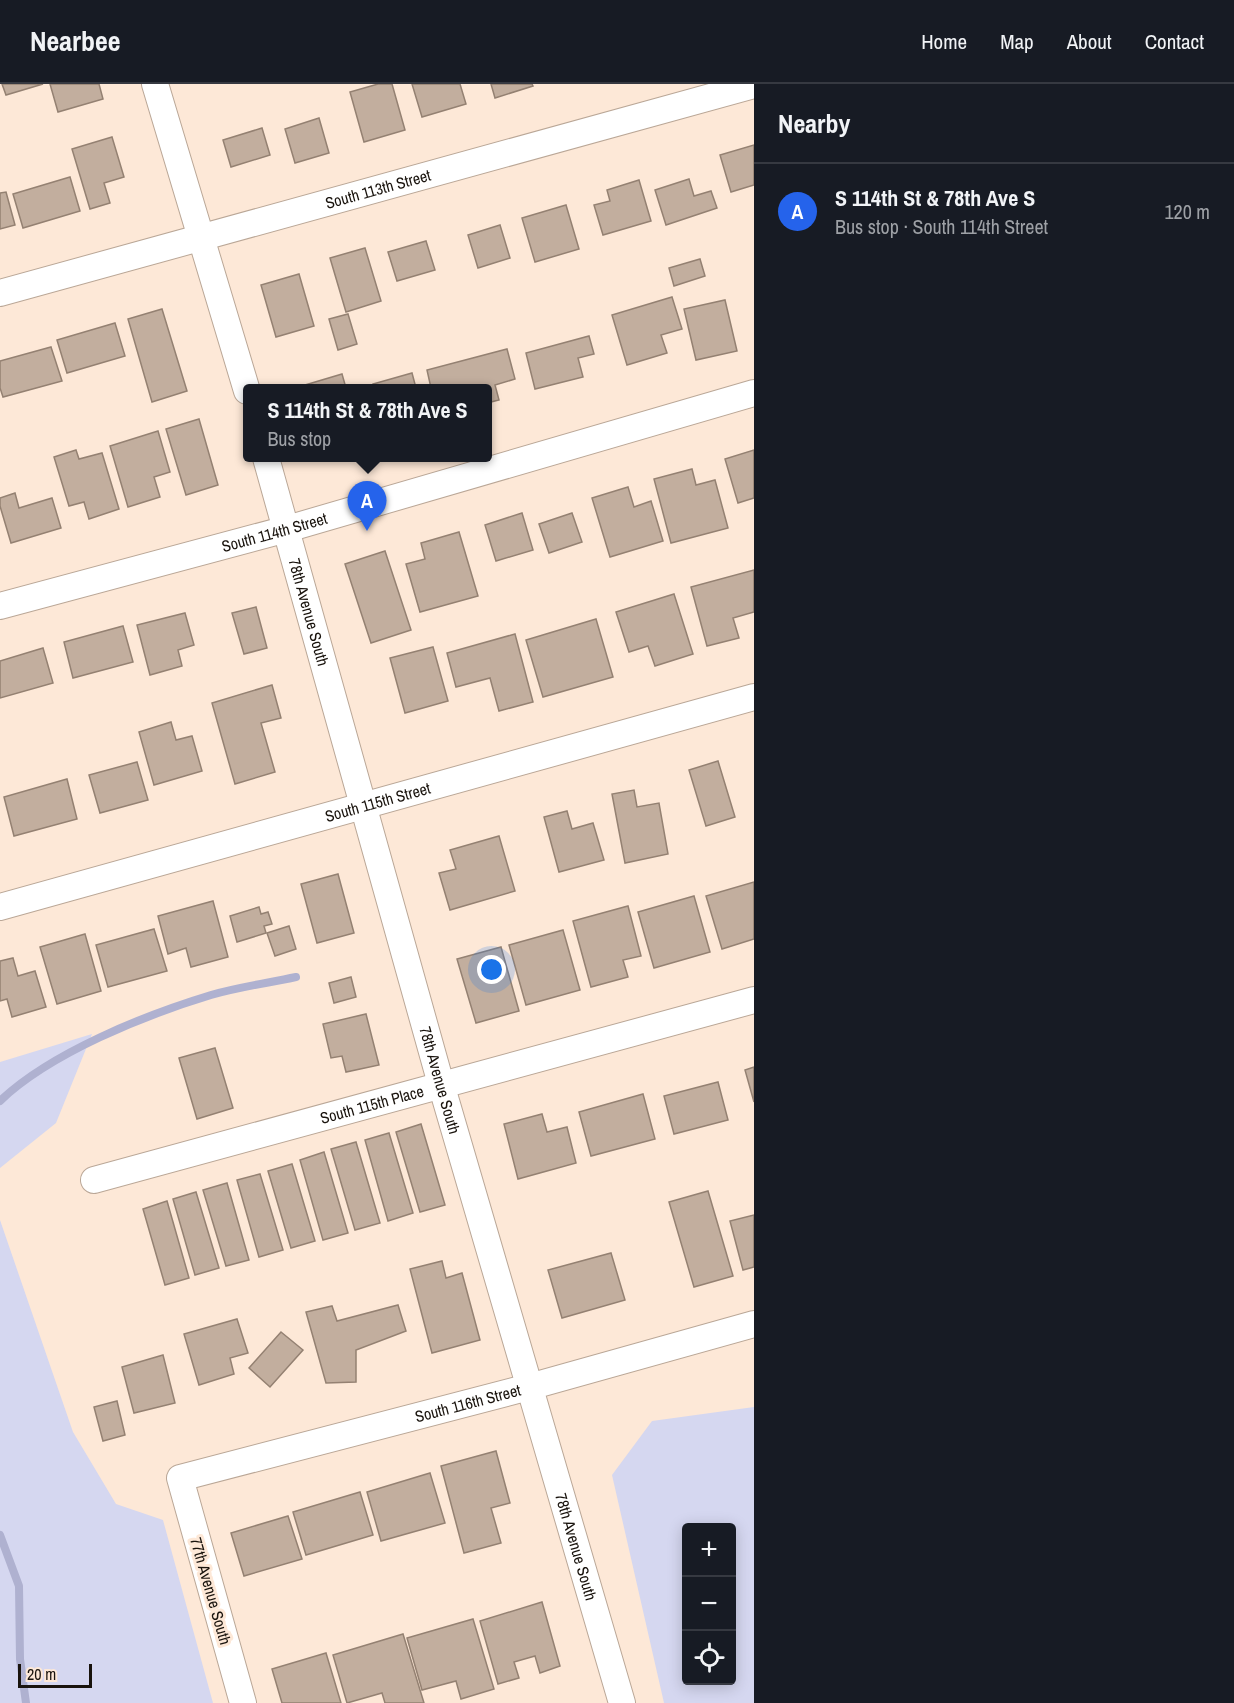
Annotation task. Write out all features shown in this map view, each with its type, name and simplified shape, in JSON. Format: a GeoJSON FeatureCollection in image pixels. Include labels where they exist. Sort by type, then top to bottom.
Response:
{"type":"FeatureCollection","features":[{"type":"Feature","properties":{"kind":"street"},"geometry":{"type":"LineString","coordinates":[[155,84],[245,384]]}},
{"type":"Feature","properties":{"kind":"street","name":"South 113th Street"},"geometry":{"type":"LineString","coordinates":[[0,293],[754,85]]}},
{"type":"Feature","properties":{"kind":"street","name":"South 114th Street"},"geometry":{"type":"LineString","coordinates":[[0,606],[287,529],[754,393]]}},
{"type":"Feature","properties":{"kind":"street","name":"78th Avenue South"},"geometry":{"type":"LineString","coordinates":[[267,462],[441,1084],[622,1703]]}},
{"type":"Feature","properties":{"kind":"street","name":"South 115th Street"},"geometry":{"type":"LineString","coordinates":[[0,907],[754,697]]}},
{"type":"Feature","properties":{"kind":"street","name":"South 115th Place"},"geometry":{"type":"LineString","coordinates":[[94,1180],[754,1000]]}},
{"type":"Feature","properties":{"kind":"street","name":"South 116th Street"},"geometry":{"type":"LineString","coordinates":[[180,1478],[529,1387],[754,1324]]}},
{"type":"Feature","properties":{"kind":"street","name":"77th Avenue South"},"geometry":{"type":"LineString","coordinates":[[180,1478],[243,1703]]}},
{"type":"Feature","properties":{"kind":"shaded area"},"geometry":{"type":"Polygon","coordinates":[[[92,1034],[56,1123],[0,1168],[0,1062],[92,1034]]]}},
{"type":"Feature","properties":{"kind":"shaded area"},"geometry":{"type":"Polygon","coordinates":[[[0,1220],[73,1432],[116,1504],[163,1520],[213,1703],[0,1703],[0,1220]]]}},
{"type":"Feature","properties":{"kind":"shaded area"},"geometry":{"type":"Polygon","coordinates":[[[754,1407],[754,1703],[664,1703],[612,1475],[652,1421],[754,1407]]]}},
{"type":"Feature","properties":{"kind":"building"},"geometry":{"type":"Polygon","coordinates":[[[2,84],[43,84],[6,95],[2,84]]]}},
{"type":"Feature","properties":{"kind":"building"},"geometry":{"type":"Polygon","coordinates":[[[50,84],[99,84],[103,99],[58,112],[50,84]]]}},
{"type":"Feature","properties":{"kind":"building"},"geometry":{"type":"Polygon","coordinates":[[[378,84],[392,84],[405,130],[364,142],[350,92],[378,84]]]}},
{"type":"Feature","properties":{"kind":"building"},"geometry":{"type":"Polygon","coordinates":[[[412,84],[460,84],[466,104],[422,117],[412,84]]]}},
{"type":"Feature","properties":{"kind":"building"},"geometry":{"type":"Polygon","coordinates":[[[491,84],[532,84],[533,86],[495,98],[491,84]]]}},
{"type":"Feature","properties":{"kind":"building"},"geometry":{"type":"Polygon","coordinates":[[[319,118],[329,153],[295,163],[285,129],[319,118]]]}},
{"type":"Feature","properties":{"kind":"building"},"geometry":{"type":"Polygon","coordinates":[[[262,128],[270,155],[231,167],[223,140],[262,128]]]}},
{"type":"Feature","properties":{"kind":"building"},"geometry":{"type":"Polygon","coordinates":[[[112,137],[124,177],[104,183],[110,203],[90,209],[72,149],[112,137]]]}},
{"type":"Feature","properties":{"kind":"building"},"geometry":{"type":"Polygon","coordinates":[[[754,145],[754,185],[731,192],[720,155],[754,145]]]}},
{"type":"Feature","properties":{"kind":"building"},"geometry":{"type":"Polygon","coordinates":[[[70,177],[80,211],[23,228],[13,194],[70,177]]]}},
{"type":"Feature","properties":{"kind":"building"},"geometry":{"type":"Polygon","coordinates":[[[689,179],[694,196],[711,191],[717,208],[666,225],[655,190],[689,179]]]}},
{"type":"Feature","properties":{"kind":"building"},"geometry":{"type":"Polygon","coordinates":[[[639,180],[651,221],[603,235],[594,205],[610,201],[607,190],[639,180]]]}},
{"type":"Feature","properties":{"kind":"building"},"geometry":{"type":"Polygon","coordinates":[[[6,192],[15,225],[0,229],[0,193],[6,192]]]}},
{"type":"Feature","properties":{"kind":"building"},"geometry":{"type":"Polygon","coordinates":[[[566,205],[579,249],[535,262],[522,218],[566,205]]]}},
{"type":"Feature","properties":{"kind":"building"},"geometry":{"type":"Polygon","coordinates":[[[500,225],[510,258],[478,268],[468,235],[500,225]]]}},
{"type":"Feature","properties":{"kind":"building"},"geometry":{"type":"Polygon","coordinates":[[[426,241],[435,270],[397,281],[388,252],[426,241]]]}},
{"type":"Feature","properties":{"kind":"building"},"geometry":{"type":"Polygon","coordinates":[[[365,248],[381,301],[346,312],[330,258],[365,248]]]}},
{"type":"Feature","properties":{"kind":"building"},"geometry":{"type":"Polygon","coordinates":[[[700,259],[705,276],[674,286],[669,268],[700,259]]]}},
{"type":"Feature","properties":{"kind":"building"},"geometry":{"type":"Polygon","coordinates":[[[299,274],[314,326],[276,337],[261,285],[299,274]]]}},
{"type":"Feature","properties":{"kind":"building"},"geometry":{"type":"Polygon","coordinates":[[[672,297],[682,329],[661,335],[667,353],[627,365],[612,315],[672,297]]]}},
{"type":"Feature","properties":{"kind":"building"},"geometry":{"type":"Polygon","coordinates":[[[725,300],[737,351],[696,360],[684,309],[725,300]]]}},
{"type":"Feature","properties":{"kind":"building"},"geometry":{"type":"Polygon","coordinates":[[[162,309],[187,391],[152,402],[128,319],[162,309]]]}},
{"type":"Feature","properties":{"kind":"building"},"geometry":{"type":"Polygon","coordinates":[[[348,314],[357,344],[338,350],[329,319],[348,314]]]}},
{"type":"Feature","properties":{"kind":"building"},"geometry":{"type":"Polygon","coordinates":[[[115,323],[125,356],[67,373],[57,340],[115,323]]]}},
{"type":"Feature","properties":{"kind":"building"},"geometry":{"type":"Polygon","coordinates":[[[589,336],[594,354],[578,358],[583,377],[535,389],[526,353],[589,336]]]}},
{"type":"Feature","properties":{"kind":"building"},"geometry":{"type":"Polygon","coordinates":[[[51,347],[62,381],[3,397],[0,388],[0,361],[51,347]]]}},
{"type":"Feature","properties":{"kind":"building"},"geometry":{"type":"Polygon","coordinates":[[[507,349],[515,379],[495,385],[499,400],[492,402],[492,384],[430,384],[427,370],[507,349]]]}},
{"type":"Feature","properties":{"kind":"building"},"geometry":{"type":"Polygon","coordinates":[[[412,373],[415,384],[373,384],[412,373]]]}},
{"type":"Feature","properties":{"kind":"building"},"geometry":{"type":"Polygon","coordinates":[[[342,374],[345,384],[308,384],[342,374]]]}},
{"type":"Feature","properties":{"kind":"building"},"geometry":{"type":"Polygon","coordinates":[[[199,419],[218,485],[186,495],[166,429],[199,419]]]}},
{"type":"Feature","properties":{"kind":"building"},"geometry":{"type":"Polygon","coordinates":[[[158,431],[170,472],[154,477],[160,497],[128,507],[110,446],[158,431]]]}},
{"type":"Feature","properties":{"kind":"building"},"geometry":{"type":"Polygon","coordinates":[[[76,450],[79,459],[102,453],[119,509],[89,519],[84,502],[69,506],[54,457],[76,450]]]}},
{"type":"Feature","properties":{"kind":"building"},"geometry":{"type":"Polygon","coordinates":[[[754,450],[754,498],[738,503],[725,459],[754,450]]]}},
{"type":"Feature","properties":{"kind":"building"},"geometry":{"type":"Polygon","coordinates":[[[692,469],[696,485],[715,480],[728,528],[671,543],[654,479],[692,469]]]}},
{"type":"Feature","properties":{"kind":"building"},"geometry":{"type":"Polygon","coordinates":[[[628,487],[634,507],[651,501],[663,541],[610,557],[592,498],[628,487]]]}},
{"type":"Feature","properties":{"kind":"building"},"geometry":{"type":"Polygon","coordinates":[[[15,493],[19,508],[52,498],[61,528],[11,543],[0,506],[0,498],[15,493]]]}},
{"type":"Feature","properties":{"kind":"building"},"geometry":{"type":"Polygon","coordinates":[[[522,513],[533,550],[496,561],[485,525],[522,513]]]}},
{"type":"Feature","properties":{"kind":"building"},"geometry":{"type":"Polygon","coordinates":[[[572,513],[582,542],[549,553],[539,524],[572,513]]]}},
{"type":"Feature","properties":{"kind":"building"},"geometry":{"type":"Polygon","coordinates":[[[459,532],[478,596],[420,612],[406,564],[425,559],[421,543],[459,532]]]}},
{"type":"Feature","properties":{"kind":"building"},"geometry":{"type":"Polygon","coordinates":[[[385,551],[411,630],[371,643],[345,564],[385,551]]]}},
{"type":"Feature","properties":{"kind":"building"},"geometry":{"type":"Polygon","coordinates":[[[754,570],[754,612],[733,618],[739,638],[707,646],[691,587],[754,570]]]}},
{"type":"Feature","properties":{"kind":"building"},"geometry":{"type":"Polygon","coordinates":[[[674,594],[693,654],[655,666],[648,646],[629,652],[616,612],[674,594]]]}},
{"type":"Feature","properties":{"kind":"building"},"geometry":{"type":"Polygon","coordinates":[[[256,607],[267,648],[244,654],[232,613],[256,607]]]}},
{"type":"Feature","properties":{"kind":"building"},"geometry":{"type":"Polygon","coordinates":[[[185,613],[194,645],[178,650],[182,666],[150,675],[137,625],[185,613]]]}},
{"type":"Feature","properties":{"kind":"building"},"geometry":{"type":"Polygon","coordinates":[[[596,619],[613,677],[543,697],[526,640],[596,619]]]}},
{"type":"Feature","properties":{"kind":"building"},"geometry":{"type":"Polygon","coordinates":[[[123,626],[133,662],[73,678],[64,642],[123,626]]]}},
{"type":"Feature","properties":{"kind":"building"},"geometry":{"type":"Polygon","coordinates":[[[515,634],[533,702],[499,711],[490,678],[456,687],[447,653],[515,634]]]}},
{"type":"Feature","properties":{"kind":"building"},"geometry":{"type":"Polygon","coordinates":[[[433,647],[448,701],[405,713],[390,658],[433,647]]]}},
{"type":"Feature","properties":{"kind":"building"},"geometry":{"type":"Polygon","coordinates":[[[43,648],[53,683],[0,698],[0,661],[43,648]]]}},
{"type":"Feature","properties":{"kind":"building"},"geometry":{"type":"Polygon","coordinates":[[[272,685],[281,718],[261,723],[275,772],[235,784],[212,703],[272,685]]]}},
{"type":"Feature","properties":{"kind":"building"},"geometry":{"type":"Polygon","coordinates":[[[171,722],[176,740],[192,736],[202,771],[154,785],[139,732],[171,722]]]}},
{"type":"Feature","properties":{"kind":"building"},"geometry":{"type":"Polygon","coordinates":[[[718,761],[735,817],[706,826],[689,770],[718,761]]]}},
{"type":"Feature","properties":{"kind":"building"},"geometry":{"type":"Polygon","coordinates":[[[137,762],[148,800],[100,813],[89,775],[137,762]]]}},
{"type":"Feature","properties":{"kind":"building"},"geometry":{"type":"Polygon","coordinates":[[[67,779],[77,819],[14,836],[4,797],[67,779]]]}},
{"type":"Feature","properties":{"kind":"building"},"geometry":{"type":"Polygon","coordinates":[[[634,790],[637,807],[659,803],[668,854],[625,863],[612,794],[634,790]]]}},
{"type":"Feature","properties":{"kind":"building"},"geometry":{"type":"Polygon","coordinates":[[[567,811],[572,829],[593,823],[604,860],[559,872],[544,817],[567,811]]]}},
{"type":"Feature","properties":{"kind":"building"},"geometry":{"type":"Polygon","coordinates":[[[499,836],[515,891],[450,910],[439,873],[456,869],[450,850],[499,836]]]}},
{"type":"Feature","properties":{"kind":"building"},"geometry":{"type":"Polygon","coordinates":[[[338,874],[354,933],[317,943],[301,884],[338,874]]]}},
{"type":"Feature","properties":{"kind":"building"},"geometry":{"type":"Polygon","coordinates":[[[754,882],[754,939],[722,949],[706,896],[754,882]]]}},
{"type":"Feature","properties":{"kind":"building"},"geometry":{"type":"Polygon","coordinates":[[[694,896],[710,952],[654,968],[638,912],[694,896]]]}},
{"type":"Feature","properties":{"kind":"building"},"geometry":{"type":"Polygon","coordinates":[[[213,901],[228,957],[191,967],[186,948],[168,954],[158,916],[213,901]]]}},
{"type":"Feature","properties":{"kind":"building"},"geometry":{"type":"Polygon","coordinates":[[[628,906],[641,956],[623,960],[628,977],[591,987],[573,921],[628,906]]]}},
{"type":"Feature","properties":{"kind":"building"},"geometry":{"type":"Polygon","coordinates":[[[259,907],[261,914],[268,912],[272,924],[264,926],[266,933],[237,942],[230,916],[259,907]]]}},
{"type":"Feature","properties":{"kind":"building"},"geometry":{"type":"Polygon","coordinates":[[[289,926],[296,949],[275,956],[267,933],[289,926]]]}},
{"type":"Feature","properties":{"kind":"building"},"geometry":{"type":"Polygon","coordinates":[[[154,929],[167,971],[108,987],[96,945],[154,929]]]}},
{"type":"Feature","properties":{"kind":"building"},"geometry":{"type":"Polygon","coordinates":[[[563,930],[580,990],[526,1005],[509,945],[563,930]]]}},
{"type":"Feature","properties":{"kind":"building"},"geometry":{"type":"Polygon","coordinates":[[[85,934],[101,991],[57,1004],[40,947],[85,934]]]}},
{"type":"Feature","properties":{"kind":"building"},"geometry":{"type":"Polygon","coordinates":[[[501,947],[519,1011],[476,1023],[457,959],[501,947]]]}},
{"type":"Feature","properties":{"kind":"building"},"geometry":{"type":"Polygon","coordinates":[[[13,958],[18,976],[35,971],[46,1007],[12,1017],[7,999],[0,1001],[0,961],[13,958]]]}},
{"type":"Feature","properties":{"kind":"building"},"geometry":{"type":"Polygon","coordinates":[[[351,977],[356,997],[334,1003],[329,983],[351,977]]]}},
{"type":"Feature","properties":{"kind":"building"},"geometry":{"type":"Polygon","coordinates":[[[366,1014],[379,1065],[346,1072],[342,1056],[331,1058],[323,1024],[366,1014]]]}},
{"type":"Feature","properties":{"kind":"building"},"geometry":{"type":"Polygon","coordinates":[[[215,1048],[233,1108],[197,1119],[179,1058],[215,1048]]]}},
{"type":"Feature","properties":{"kind":"building"},"geometry":{"type":"Polygon","coordinates":[[[754,1067],[754,1102],[745,1070],[754,1067]]]}},
{"type":"Feature","properties":{"kind":"building"},"geometry":{"type":"Polygon","coordinates":[[[718,1082],[728,1120],[674,1134],[664,1096],[718,1082]]]}},
{"type":"Feature","properties":{"kind":"building"},"geometry":{"type":"Polygon","coordinates":[[[643,1094],[655,1139],[591,1156],[579,1112],[643,1094]]]}},
{"type":"Feature","properties":{"kind":"building"},"geometry":{"type":"Polygon","coordinates":[[[542,1114],[547,1132],[567,1127],[576,1163],[518,1179],[504,1124],[542,1114]]]}},
{"type":"Feature","properties":{"kind":"building"},"geometry":{"type":"Polygon","coordinates":[[[421,1124],[445,1205],[420,1212],[396,1132],[421,1124]]]}},
{"type":"Feature","properties":{"kind":"building"},"geometry":{"type":"Polygon","coordinates":[[[389,1133],[413,1213],[388,1221],[365,1140],[389,1133]]]}},
{"type":"Feature","properties":{"kind":"building"},"geometry":{"type":"Polygon","coordinates":[[[356,1142],[380,1223],[355,1230],[331,1149],[356,1142]]]}},
{"type":"Feature","properties":{"kind":"building"},"geometry":{"type":"Polygon","coordinates":[[[324,1152],[348,1233],[323,1240],[300,1160],[324,1152]]]}},
{"type":"Feature","properties":{"kind":"building"},"geometry":{"type":"Polygon","coordinates":[[[292,1164],[315,1241],[291,1248],[268,1171],[292,1164]]]}},
{"type":"Feature","properties":{"kind":"building"},"geometry":{"type":"Polygon","coordinates":[[[260,1174],[283,1250],[259,1257],[237,1180],[260,1174]]]}},
{"type":"Feature","properties":{"kind":"building"},"geometry":{"type":"Polygon","coordinates":[[[227,1183],[249,1260],[226,1266],[203,1190],[227,1183]]]}},
{"type":"Feature","properties":{"kind":"building"},"geometry":{"type":"Polygon","coordinates":[[[708,1191],[733,1276],[694,1287],[669,1202],[708,1191]]]}},
{"type":"Feature","properties":{"kind":"building"},"geometry":{"type":"Polygon","coordinates":[[[196,1192],[219,1268],[195,1275],[173,1199],[196,1192]]]}},
{"type":"Feature","properties":{"kind":"building"},"geometry":{"type":"Polygon","coordinates":[[[167,1201],[189,1278],[165,1285],[143,1209],[167,1201]]]}},
{"type":"Feature","properties":{"kind":"building"},"geometry":{"type":"Polygon","coordinates":[[[754,1215],[754,1267],[743,1270],[730,1221],[754,1215]]]}},
{"type":"Feature","properties":{"kind":"building"},"geometry":{"type":"Polygon","coordinates":[[[611,1253],[625,1300],[562,1318],[548,1270],[611,1253]]]}},
{"type":"Feature","properties":{"kind":"building"},"geometry":{"type":"Polygon","coordinates":[[[442,1261],[446,1278],[462,1273],[480,1340],[432,1353],[410,1269],[442,1261]]]}},
{"type":"Feature","properties":{"kind":"building"},"geometry":{"type":"Polygon","coordinates":[[[398,1305],[406,1331],[356,1350],[356,1382],[326,1383],[306,1312],[332,1306],[337,1321],[398,1305]]]}},
{"type":"Feature","properties":{"kind":"building"},"geometry":{"type":"Polygon","coordinates":[[[237,1319],[248,1353],[230,1358],[234,1374],[199,1385],[184,1334],[237,1319]]]}},
{"type":"Feature","properties":{"kind":"building"},"geometry":{"type":"Polygon","coordinates":[[[281,1332],[303,1350],[270,1387],[249,1368],[281,1332]]]}},
{"type":"Feature","properties":{"kind":"building"},"geometry":{"type":"Polygon","coordinates":[[[163,1355],[175,1403],[134,1413],[122,1367],[163,1355]]]}},
{"type":"Feature","properties":{"kind":"building"},"geometry":{"type":"Polygon","coordinates":[[[117,1401],[125,1435],[103,1441],[94,1407],[117,1401]]]}},
{"type":"Feature","properties":{"kind":"building"},"geometry":{"type":"Polygon","coordinates":[[[496,1451],[510,1503],[491,1508],[501,1543],[464,1553],[441,1466],[496,1451]]]}},
{"type":"Feature","properties":{"kind":"building"},"geometry":{"type":"Polygon","coordinates":[[[430,1473],[445,1523],[381,1541],[367,1492],[430,1473]]]}},
{"type":"Feature","properties":{"kind":"building"},"geometry":{"type":"Polygon","coordinates":[[[360,1492],[373,1535],[306,1555],[293,1512],[360,1492]]]}},
{"type":"Feature","properties":{"kind":"building"},"geometry":{"type":"Polygon","coordinates":[[[288,1516],[302,1559],[244,1576],[231,1533],[288,1516]]]}},
{"type":"Feature","properties":{"kind":"building"},"geometry":{"type":"Polygon","coordinates":[[[542,1602],[560,1666],[540,1673],[535,1656],[514,1662],[519,1678],[498,1684],[480,1621],[542,1602]]]}},
{"type":"Feature","properties":{"kind":"building"},"geometry":{"type":"Polygon","coordinates":[[[473,1619],[494,1689],[461,1699],[456,1681],[422,1690],[407,1638],[473,1619]]]}},
{"type":"Feature","properties":{"kind":"building"},"geometry":{"type":"Polygon","coordinates":[[[403,1634],[424,1703],[385,1703],[382,1693],[347,1703],[333,1655],[403,1634]]]}},
{"type":"Feature","properties":{"kind":"building"},"geometry":{"type":"Polygon","coordinates":[[[326,1653],[341,1703],[282,1703],[272,1669],[326,1653]]]}},
{"type":"Feature","properties":{"kind":"waterway"},"geometry":{"type":"LineString","coordinates":[[0,1101],[45,1067],[128,1025],[211,995],[296,977]]}},
{"type":"Feature","properties":{"kind":"waterway"},"geometry":{"type":"LineString","coordinates":[[0,1535],[19,1586],[20,1659],[26,1703]]}},
{"type":"Feature","properties":{"kind":"place","name":"S 114th St & 78th Ave S"},"geometry":{"type":"Point","coordinates":[367,531]}}]}
